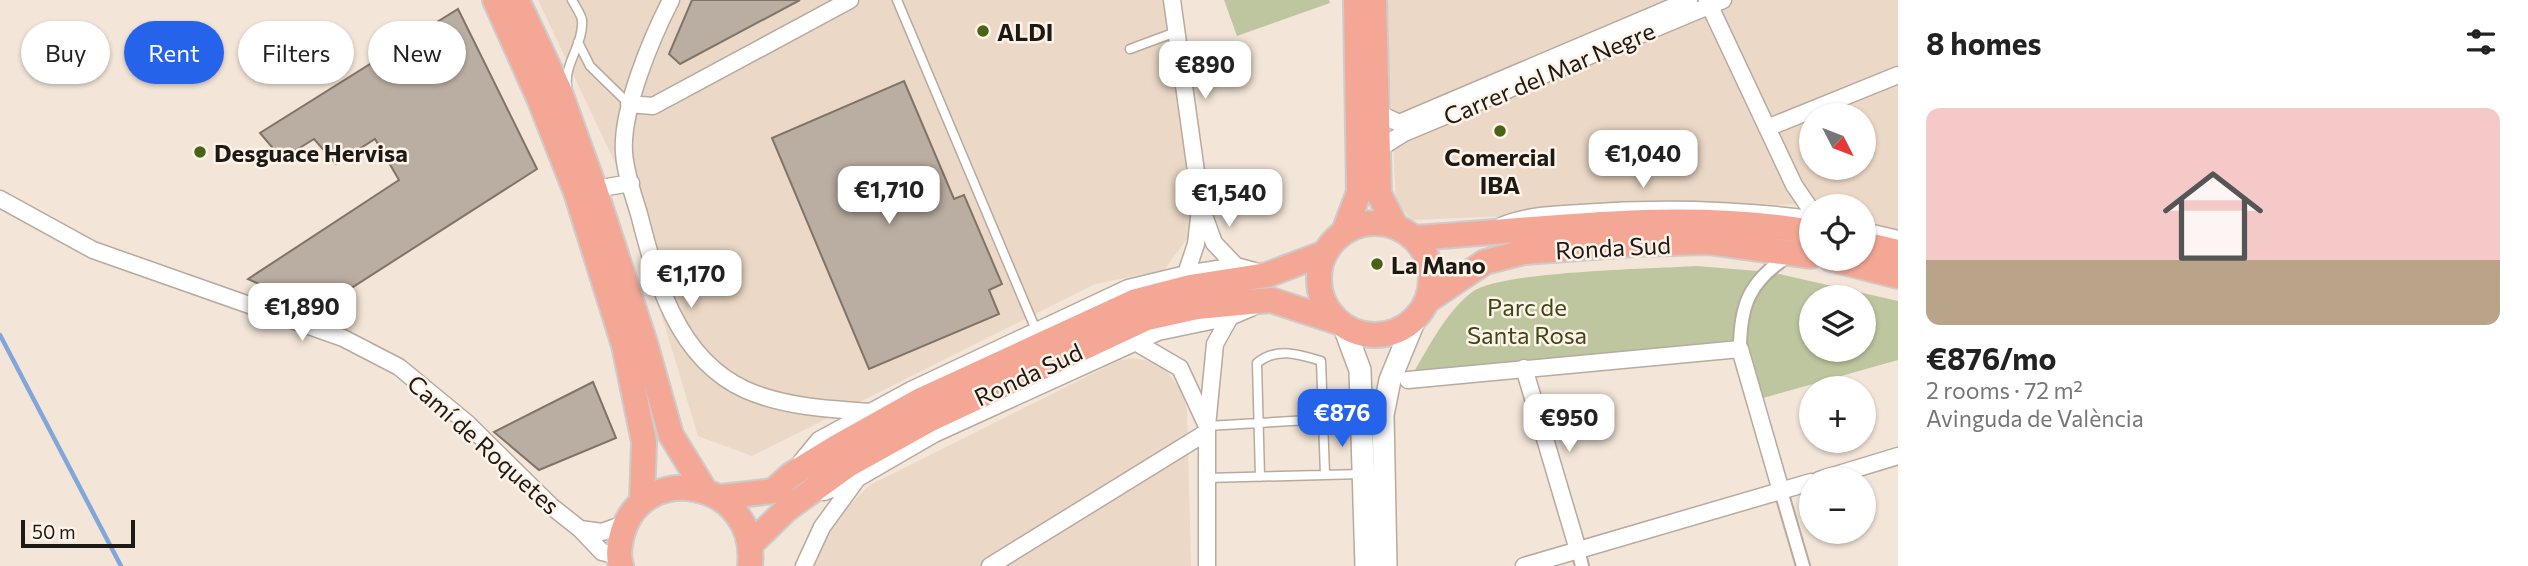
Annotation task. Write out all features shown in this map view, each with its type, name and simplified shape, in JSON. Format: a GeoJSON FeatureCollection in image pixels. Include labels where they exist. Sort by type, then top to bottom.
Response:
{"type":"FeatureCollection","features":[{"type":"Feature","properties":{"kind":"main road"},"geometry":{"type":"LineString","coordinates":[[495,0],[539,98],[576,192],[624,345],[644,442],[642,502],[624,524],[616,561]]}},
{"type":"Feature","properties":{"kind":"main road"},"geometry":{"type":"LineString","coordinates":[[517,0],[558,87],[594,187],[645,343],[671,435],[712,493],[740,516],[750,555]]}},
{"type":"Feature","properties":{"kind":"main road"},"geometry":{"type":"LineString","coordinates":[[1356,0],[1359,192],[1344,232],[1325,253],[1318,278],[1323,302],[1341,325],[1360,370],[1366,566]]}},
{"type":"Feature","properties":{"kind":"main road"},"geometry":{"type":"LineString","coordinates":[[1374,0],[1379,194],[1404,232],[1426,256],[1431,278],[1421,309],[1390,380],[1383,415],[1386,566]]}},
{"type":"Feature","properties":{"kind":"main road","name":"Ronda Sud"},"geometry":{"type":"LineString","coordinates":[[1404,232],[1485,234],[1631,221],[1709,221],[1799,231]]}},
{"type":"Feature","properties":{"kind":"main road"},"geometry":{"type":"LineString","coordinates":[[1344,232],[1369,223],[1404,232]]}},
{"type":"Feature","properties":{"kind":"main road","name":"Ronda Sud"},"geometry":{"type":"LineString","coordinates":[[1421,309],[1485,262],[1524,252],[1708,242],[1799,254]]}},
{"type":"Feature","properties":{"kind":"main road"},"geometry":{"type":"LineString","coordinates":[[1876,247],[1898,252]]}},
{"type":"Feature","properties":{"kind":"main road","name":"Ronda Sud"},"geometry":{"type":"LineString","coordinates":[[642,502],[673,487],[712,493],[773,491],[791,475],[919,401],[1136,301],[1190,287],[1267,275],[1325,253]]}},
{"type":"Feature","properties":{"kind":"main road"},"geometry":{"type":"LineString","coordinates":[[1876,270],[1898,276]]}},
{"type":"Feature","properties":{"kind":"main road","name":"Ronda Sud"},"geometry":{"type":"LineString","coordinates":[[750,555],[787,509],[848,465],[929,420],[1147,318],[1197,307],[1271,300],[1341,325]]}},
{"type":"Feature","properties":{"kind":"main road"},"geometry":{"type":"LineString","coordinates":[[1341,325],[1368,335],[1394,332],[1421,309]]}},
{"type":"Feature","properties":{"kind":"street"},"geometry":{"type":"LineString","coordinates":[[671,0],[629,104],[624,151],[656,279],[679,328],[709,365],[745,390],[789,404],[871,412]]}},
{"type":"Feature","properties":{"kind":"street"},"geometry":{"type":"LineString","coordinates":[[629,104],[653,106],[834,4],[850,0]]}},
{"type":"Feature","properties":{"kind":"street"},"geometry":{"type":"LineString","coordinates":[[1172,0],[1201,207],[1214,243],[1236,266]]}},
{"type":"Feature","properties":{"kind":"street","name":"Carrer del Mar Negre"},"geometry":{"type":"LineString","coordinates":[[1376,112],[1399,123],[1689,0]]}},
{"type":"Feature","properties":{"kind":"street"},"geometry":{"type":"LineString","coordinates":[[1713,2],[1767,128],[1800,194]]}},
{"type":"Feature","properties":{"kind":"street","name":"Carrer del Mar Negre"},"geometry":{"type":"LineString","coordinates":[[1377,150],[1404,133],[1713,2]]}},
{"type":"Feature","properties":{"kind":"street"},"geometry":{"type":"LineString","coordinates":[[1767,128],[1898,75]]}},
{"type":"Feature","properties":{"kind":"street"},"geometry":{"type":"LineString","coordinates":[[606,187],[631,183]]}},
{"type":"Feature","properties":{"kind":"street"},"geometry":{"type":"LineString","coordinates":[[1788,216],[1794,185]]}},
{"type":"Feature","properties":{"kind":"street","name":"Camí de Roquetes"},"geometry":{"type":"LineString","coordinates":[[0,200],[93,250],[343,338],[399,367],[467,423],[551,506],[580,529],[602,552],[616,561]]}},
{"type":"Feature","properties":{"kind":"street"},"geometry":{"type":"LineString","coordinates":[[1186,274],[1196,244],[1201,207]]}},
{"type":"Feature","properties":{"kind":"street","name":"Ronda Sud"},"geometry":{"type":"LineString","coordinates":[[1485,234],[1521,217],[1630,209],[1710,209],[1799,217]]}},
{"type":"Feature","properties":{"kind":"street"},"geometry":{"type":"LineString","coordinates":[[1876,234],[1898,239]]}},
{"type":"Feature","properties":{"kind":"street"},"geometry":{"type":"LineString","coordinates":[[1799,255],[1769,269],[1750,291],[1740,319],[1740,349],[1803,566]]}},
{"type":"Feature","properties":{"kind":"street","name":"Ronda Sud"},"geometry":{"type":"LineString","coordinates":[[791,475],[819,440],[1036,330],[1129,288],[1186,274],[1236,266],[1267,275]]}},
{"type":"Feature","properties":{"kind":"street"},"geometry":{"type":"LineString","coordinates":[[787,509],[858,478],[934,434],[1158,332],[1230,317],[1271,300]]}},
{"type":"Feature","properties":{"kind":"street"},"geometry":{"type":"LineString","coordinates":[[1208,566],[1207,429],[1215,344],[1230,317]]}},
{"type":"Feature","properties":{"kind":"street"},"geometry":{"type":"LineString","coordinates":[[1137,343],[1180,368],[1207,429]]}},
{"type":"Feature","properties":{"kind":"street"},"geometry":{"type":"LineString","coordinates":[[1408,380],[1740,349]]}},
{"type":"Feature","properties":{"kind":"street"},"geometry":{"type":"LineString","coordinates":[[1524,368],[1580,558]]}},
{"type":"Feature","properties":{"kind":"street"},"geometry":{"type":"LineString","coordinates":[[990,566],[1207,429]]}},
{"type":"Feature","properties":{"kind":"street"},"geometry":{"type":"LineString","coordinates":[[1862,467],[1898,456]]}},
{"type":"Feature","properties":{"kind":"street"},"geometry":{"type":"LineString","coordinates":[[804,566],[822,527],[858,478]]}},
{"type":"Feature","properties":{"kind":"street"},"geometry":{"type":"LineString","coordinates":[[1524,566],[1580,558],[1799,486]]}},
{"type":"Feature","properties":{"kind":"street","name":"Camí de Roquetes"},"geometry":{"type":"LineString","coordinates":[[580,529],[602,532],[624,524]]}},
{"type":"Feature","properties":{"kind":"lane"},"geometry":{"type":"LineString","coordinates":[[572,0],[582,20],[566,83],[582,124]]}},
{"type":"Feature","properties":{"kind":"lane"},"geometry":{"type":"LineString","coordinates":[[897,0],[1036,330]]}},
{"type":"Feature","properties":{"kind":"lane"},"geometry":{"type":"LineString","coordinates":[[1130,48],[1177,32]]}},
{"type":"Feature","properties":{"kind":"lane"},"geometry":{"type":"LineString","coordinates":[[578,42],[590,66],[629,104]]}},
{"type":"Feature","properties":{"kind":"lane"},"geometry":{"type":"LineString","coordinates":[[613,213],[645,343]]}},
{"type":"Feature","properties":{"kind":"lane"},"geometry":{"type":"LineString","coordinates":[[1261,477],[1257,363],[1268,354],[1298,353],[1321,361],[1325,475]]}},
{"type":"Feature","properties":{"kind":"lane"},"geometry":{"type":"LineString","coordinates":[[1207,429],[1363,417]]}},
{"type":"Feature","properties":{"kind":"lane"},"geometry":{"type":"LineString","coordinates":[[1207,478],[1364,474]]}},
{"type":"Feature","properties":{"kind":"shaded area"},"geometry":{"type":"Polygon","coordinates":[[[538,0],[1168,0],[1196,227],[1164,270],[1095,284],[752,456],[698,436],[617,167],[538,0]]]}},
{"type":"Feature","properties":{"kind":"shaded area"},"geometry":{"type":"Polygon","coordinates":[[[1386,0],[1898,0],[1898,230],[1876,224],[1876,194],[1799,194],[1799,204],[1412,220],[1396,202],[1386,0]]]}},
{"type":"Feature","properties":{"kind":"shaded area"},"geometry":{"type":"Polygon","coordinates":[[[1131,358],[1150,361],[1166,370],[1183,393],[1187,411],[1191,566],[811,566],[824,538],[841,513],[870,485],[1118,361],[1131,358]]]}},
{"type":"Feature","properties":{"kind":"green space"},"geometry":{"type":"Polygon","coordinates":[[[1224,0],[1329,0],[1330,3],[1237,36],[1224,0]]]}},
{"type":"Feature","properties":{"kind":"green space","name":"Parc de Santa Rosa"},"geometry":{"type":"Polygon","coordinates":[[[1696,266],[1770,272],[1827,285],[1799,285],[1799,362],[1876,362],[1876,296],[1898,301],[1898,360],[1841,376],[1799,376],[1799,388],[1763,398],[1745,339],[1412,375],[1438,331],[1462,300],[1472,292],[1488,285],[1544,275],[1696,266]]]}},
{"type":"Feature","properties":{"kind":"building"},"geometry":{"type":"Polygon","coordinates":[[[692,0],[800,0],[680,64],[669,54],[692,0]]]}},
{"type":"Feature","properties":{"kind":"building"},"geometry":{"type":"Polygon","coordinates":[[[458,9],[464,21],[439,21],[458,9]]]}},
{"type":"Feature","properties":{"kind":"building"},"geometry":{"type":"Polygon","coordinates":[[[466,25],[537,169],[317,310],[248,279],[399,180],[375,139],[336,164],[314,139],[282,159],[260,133],[338,84],[354,84],[354,74],[368,65],[368,84],[466,84],[466,25]]]}},
{"type":"Feature","properties":{"kind":"building"},"geometry":{"type":"Polygon","coordinates":[[[904,81],[954,199],[964,195],[1002,284],[989,290],[999,314],[869,369],[772,138],[904,81]]]}},
{"type":"Feature","properties":{"kind":"building"},"geometry":{"type":"Polygon","coordinates":[[[593,382],[616,438],[539,470],[494,432],[593,382]]]}},
{"type":"Feature","properties":{"kind":"waterway"},"geometry":{"type":"LineString","coordinates":[[0,335],[121,566]]}},
{"type":"Feature","properties":{"kind":"place","name":"ALDI"},"geometry":{"type":"Point","coordinates":[983,31]}},
{"type":"Feature","properties":{"kind":"place","name":"Comercial IBA"},"geometry":{"type":"Point","coordinates":[1500,131]}},
{"type":"Feature","properties":{"kind":"place","name":"Desguace Hervisa"},"geometry":{"type":"Point","coordinates":[200,152]}},
{"type":"Feature","properties":{"kind":"place","name":"La Mano"},"geometry":{"type":"Point","coordinates":[1377,264]}}]}
